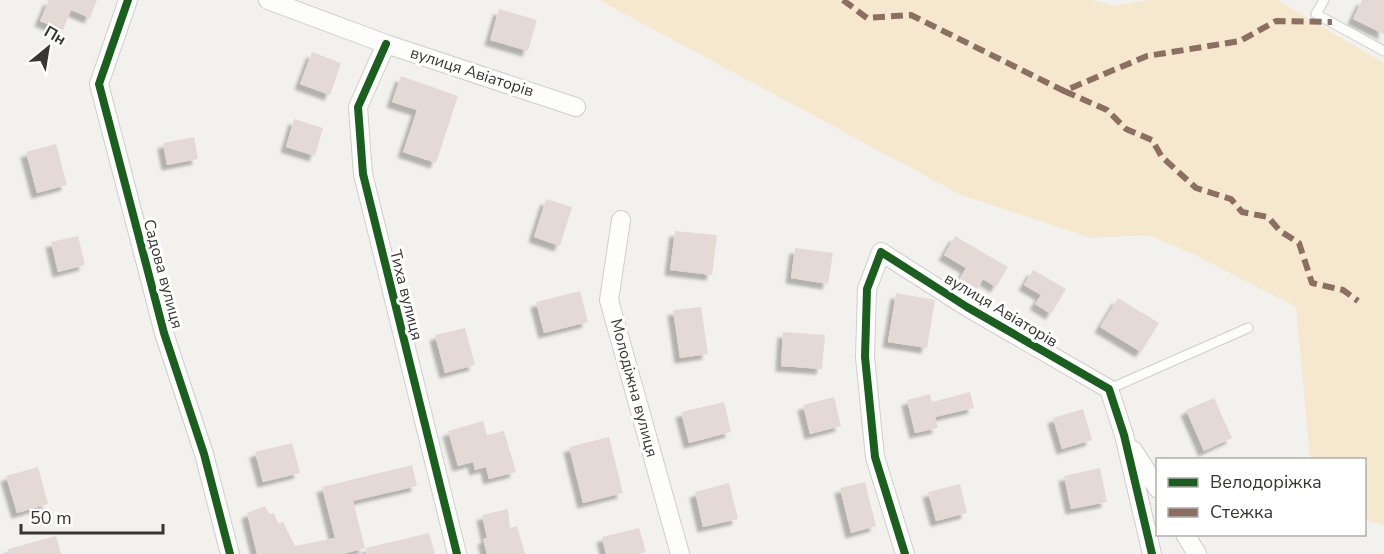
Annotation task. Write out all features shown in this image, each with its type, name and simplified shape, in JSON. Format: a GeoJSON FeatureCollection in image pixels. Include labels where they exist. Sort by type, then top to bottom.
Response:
{"type":"FeatureCollection","features":[{"type":"Feature","properties":{"kind":"street","name":"Садова вулиця"},"geometry":{"type":"LineString","coordinates":[[128,0],[99,84],[164,333],[204,453],[230,554]]}},
{"type":"Feature","properties":{"kind":"street","name":"вулиця Авіаторів"},"geometry":{"type":"LineString","coordinates":[[268,0],[386,44],[576,107]]}},
{"type":"Feature","properties":{"kind":"street","name":"Тиха вулиця"},"geometry":{"type":"LineString","coordinates":[[386,44],[358,107],[363,174],[457,554]]}},
{"type":"Feature","properties":{"kind":"street","name":"Молодіжна вулиця"},"geometry":{"type":"LineString","coordinates":[[621,220],[609,300],[680,554]]}},
{"type":"Feature","properties":{"kind":"street","name":"вулиця Авіаторів"},"geometry":{"type":"LineString","coordinates":[[905,554],[876,457],[865,357],[867,289],[881,252],[967,307],[1109,389]]}},
{"type":"Feature","properties":{"kind":"street"},"geometry":{"type":"LineString","coordinates":[[1109,389],[1124,435],[1152,554]]}},
{"type":"Feature","properties":{"kind":"street"},"geometry":{"type":"LineString","coordinates":[[1124,435],[1156,486]]}},
{"type":"Feature","properties":{"kind":"street"},"geometry":{"type":"LineString","coordinates":[[1186,536],[1197,554]]}},
{"type":"Feature","properties":{"kind":"lane"},"geometry":{"type":"LineString","coordinates":[[1324,0],[1316,14],[1384,51]]}},
{"type":"Feature","properties":{"kind":"lane"},"geometry":{"type":"LineString","coordinates":[[1109,389],[1248,328]]}},
{"type":"Feature","properties":{"kind":"shaded area"},"geometry":{"type":"Polygon","coordinates":[[[599,0],[1093,0],[1113,6],[1149,0],[1277,0],[1384,63],[1384,526],[1366,519],[1366,458],[1310,458],[1296,307],[1193,254],[1148,235],[1092,238],[961,195],[599,0]]]}},
{"type":"Feature","properties":{"kind":"building"},"geometry":{"type":"Polygon","coordinates":[[[47,0],[97,0],[90,18],[71,10],[63,30],[40,21],[48,2],[50,3],[47,0]]]}},
{"type":"Feature","properties":{"kind":"building"},"geometry":{"type":"Polygon","coordinates":[[[1362,0],[1384,0],[1384,34],[1353,19],[1362,0]]]}},
{"type":"Feature","properties":{"kind":"building"},"geometry":{"type":"Polygon","coordinates":[[[499,9],[537,20],[528,51],[490,40],[499,9]]]}},
{"type":"Feature","properties":{"kind":"building"},"geometry":{"type":"Polygon","coordinates":[[[312,52],[341,63],[330,95],[300,84],[312,52]]]}},
{"type":"Feature","properties":{"kind":"building"},"geometry":{"type":"Polygon","coordinates":[[[401,76],[458,96],[436,163],[403,152],[417,110],[392,102],[401,76]]]}},
{"type":"Feature","properties":{"kind":"building"},"geometry":{"type":"Polygon","coordinates":[[[294,119],[323,128],[315,156],[286,147],[294,119]]]}},
{"type":"Feature","properties":{"kind":"building"},"geometry":{"type":"Polygon","coordinates":[[[194,137],[198,159],[167,165],[163,143],[194,137]]]}},
{"type":"Feature","properties":{"kind":"building"},"geometry":{"type":"Polygon","coordinates":[[[56,144],[67,185],[37,193],[26,152],[56,144]]]}},
{"type":"Feature","properties":{"kind":"building"},"geometry":{"type":"Polygon","coordinates":[[[546,199],[572,207],[560,246],[534,237],[546,199]]]}},
{"type":"Feature","properties":{"kind":"building"},"geometry":{"type":"Polygon","coordinates":[[[675,231],[717,235],[712,275],[670,270],[675,231]]]}},
{"type":"Feature","properties":{"kind":"building"},"geometry":{"type":"Polygon","coordinates":[[[78,236],[85,265],[58,272],[51,242],[78,236]]]}},
{"type":"Feature","properties":{"kind":"building"},"geometry":{"type":"Polygon","coordinates":[[[955,236],[1008,267],[996,287],[983,279],[976,292],[958,282],[966,268],[944,255],[955,236]]]}},
{"type":"Feature","properties":{"kind":"building"},"geometry":{"type":"Polygon","coordinates":[[[795,248],[833,253],[828,284],[791,278],[795,248]]]}},
{"type":"Feature","properties":{"kind":"building"},"geometry":{"type":"Polygon","coordinates":[[[1033,270],[1066,289],[1051,314],[1035,304],[1041,295],[1024,285],[1033,270]]]}},
{"type":"Feature","properties":{"kind":"building"},"geometry":{"type":"Polygon","coordinates":[[[580,291],[588,322],[544,333],[536,302],[580,291]]]}},
{"type":"Feature","properties":{"kind":"building"},"geometry":{"type":"Polygon","coordinates":[[[896,293],[935,300],[927,348],[888,342],[896,293]]]}},
{"type":"Feature","properties":{"kind":"building"},"geometry":{"type":"Polygon","coordinates":[[[1118,298],[1159,323],[1141,352],[1100,327],[1118,298]]]}},
{"type":"Feature","properties":{"kind":"building"},"geometry":{"type":"Polygon","coordinates":[[[701,307],[708,354],[680,358],[673,310],[701,307]]]}},
{"type":"Feature","properties":{"kind":"building"},"geometry":{"type":"Polygon","coordinates":[[[465,328],[475,365],[445,373],[435,335],[465,328]]]}},
{"type":"Feature","properties":{"kind":"building"},"geometry":{"type":"Polygon","coordinates":[[[783,332],[825,335],[822,369],[781,366],[783,332]]]}},
{"type":"Feature","properties":{"kind":"building"},"geometry":{"type":"Polygon","coordinates":[[[970,392],[974,408],[935,417],[938,428],[915,433],[907,400],[930,394],[932,402],[970,392]]]}},
{"type":"Feature","properties":{"kind":"building"},"geometry":{"type":"Polygon","coordinates":[[[834,397],[841,426],[810,434],[803,405],[834,397]]]}},
{"type":"Feature","properties":{"kind":"building"},"geometry":{"type":"Polygon","coordinates":[[[1214,398],[1232,438],[1204,451],[1186,410],[1214,398]]]}},
{"type":"Feature","properties":{"kind":"building"},"geometry":{"type":"Polygon","coordinates":[[[724,402],[731,432],[689,443],[681,412],[724,402]]]}},
{"type":"Feature","properties":{"kind":"building"},"geometry":{"type":"Polygon","coordinates":[[[1083,409],[1092,440],[1062,449],[1053,418],[1083,409]]]}},
{"type":"Feature","properties":{"kind":"building"},"geometry":{"type":"Polygon","coordinates":[[[483,421],[487,435],[504,431],[516,472],[489,479],[486,467],[475,470],[473,462],[458,466],[448,431],[483,421]]]}},
{"type":"Feature","properties":{"kind":"building"},"geometry":{"type":"Polygon","coordinates":[[[609,437],[623,493],[583,503],[569,447],[609,437]]]}},
{"type":"Feature","properties":{"kind":"building"},"geometry":{"type":"Polygon","coordinates":[[[292,443],[300,473],[263,482],[255,452],[292,443]]]}},
{"type":"Feature","properties":{"kind":"building"},"geometry":{"type":"Polygon","coordinates":[[[412,465],[417,486],[353,501],[365,548],[343,554],[257,554],[247,513],[265,506],[269,514],[274,513],[278,523],[283,522],[295,546],[335,538],[322,487],[412,465]]]}},
{"type":"Feature","properties":{"kind":"building"},"geometry":{"type":"Polygon","coordinates":[[[38,467],[48,504],[17,513],[6,476],[38,467]]]}},
{"type":"Feature","properties":{"kind":"building"},"geometry":{"type":"Polygon","coordinates":[[[1100,468],[1107,502],[1071,509],[1064,476],[1100,468]]]}},
{"type":"Feature","properties":{"kind":"building"},"geometry":{"type":"Polygon","coordinates":[[[865,482],[876,526],[851,533],[840,488],[865,482]]]}},
{"type":"Feature","properties":{"kind":"building"},"geometry":{"type":"Polygon","coordinates":[[[729,483],[738,519],[703,527],[695,492],[729,483]]]}},
{"type":"Feature","properties":{"kind":"building"},"geometry":{"type":"Polygon","coordinates":[[[960,484],[967,513],[936,521],[928,492],[960,484]]]}},
{"type":"Feature","properties":{"kind":"building"},"geometry":{"type":"Polygon","coordinates":[[[508,509],[510,528],[517,526],[525,554],[487,554],[483,539],[487,538],[482,515],[508,509]]]}},
{"type":"Feature","properties":{"kind":"building"},"geometry":{"type":"Polygon","coordinates":[[[639,528],[646,552],[606,554],[602,537],[639,528]]]}},
{"type":"Feature","properties":{"kind":"building"},"geometry":{"type":"Polygon","coordinates":[[[429,533],[435,554],[367,554],[366,548],[429,533]]]}},
{"type":"Feature","properties":{"kind":"building"},"geometry":{"type":"Polygon","coordinates":[[[56,536],[61,554],[9,554],[8,549],[56,536]]]}},
{"type":"Feature","properties":{"kind":"marked path"},"geometry":{"type":"LineString","coordinates":[[843,0],[867,18],[911,15],[1064,91],[1147,56],[1240,41],[1276,21],[1332,22]]}},
{"type":"Feature","properties":{"kind":"marked path"},"geometry":{"type":"LineString","coordinates":[[1064,91],[1107,110],[1126,129],[1152,140],[1162,157],[1196,188],[1231,199],[1242,212],[1268,217],[1280,231],[1299,243],[1312,283],[1343,290],[1358,301]]}},
{"type":"Feature","properties":{"kind":"cycle path"},"geometry":{"type":"LineString","coordinates":[[128,0],[99,84],[164,333],[204,454],[230,554]]}},
{"type":"Feature","properties":{"kind":"cycle path"},"geometry":{"type":"LineString","coordinates":[[386,44],[358,107],[363,174],[457,554]]}},
{"type":"Feature","properties":{"kind":"cycle path"},"geometry":{"type":"LineString","coordinates":[[905,554],[875,457],[865,357],[867,289],[881,252],[967,307],[1109,389],[1124,435],[1152,554]]}}]}
